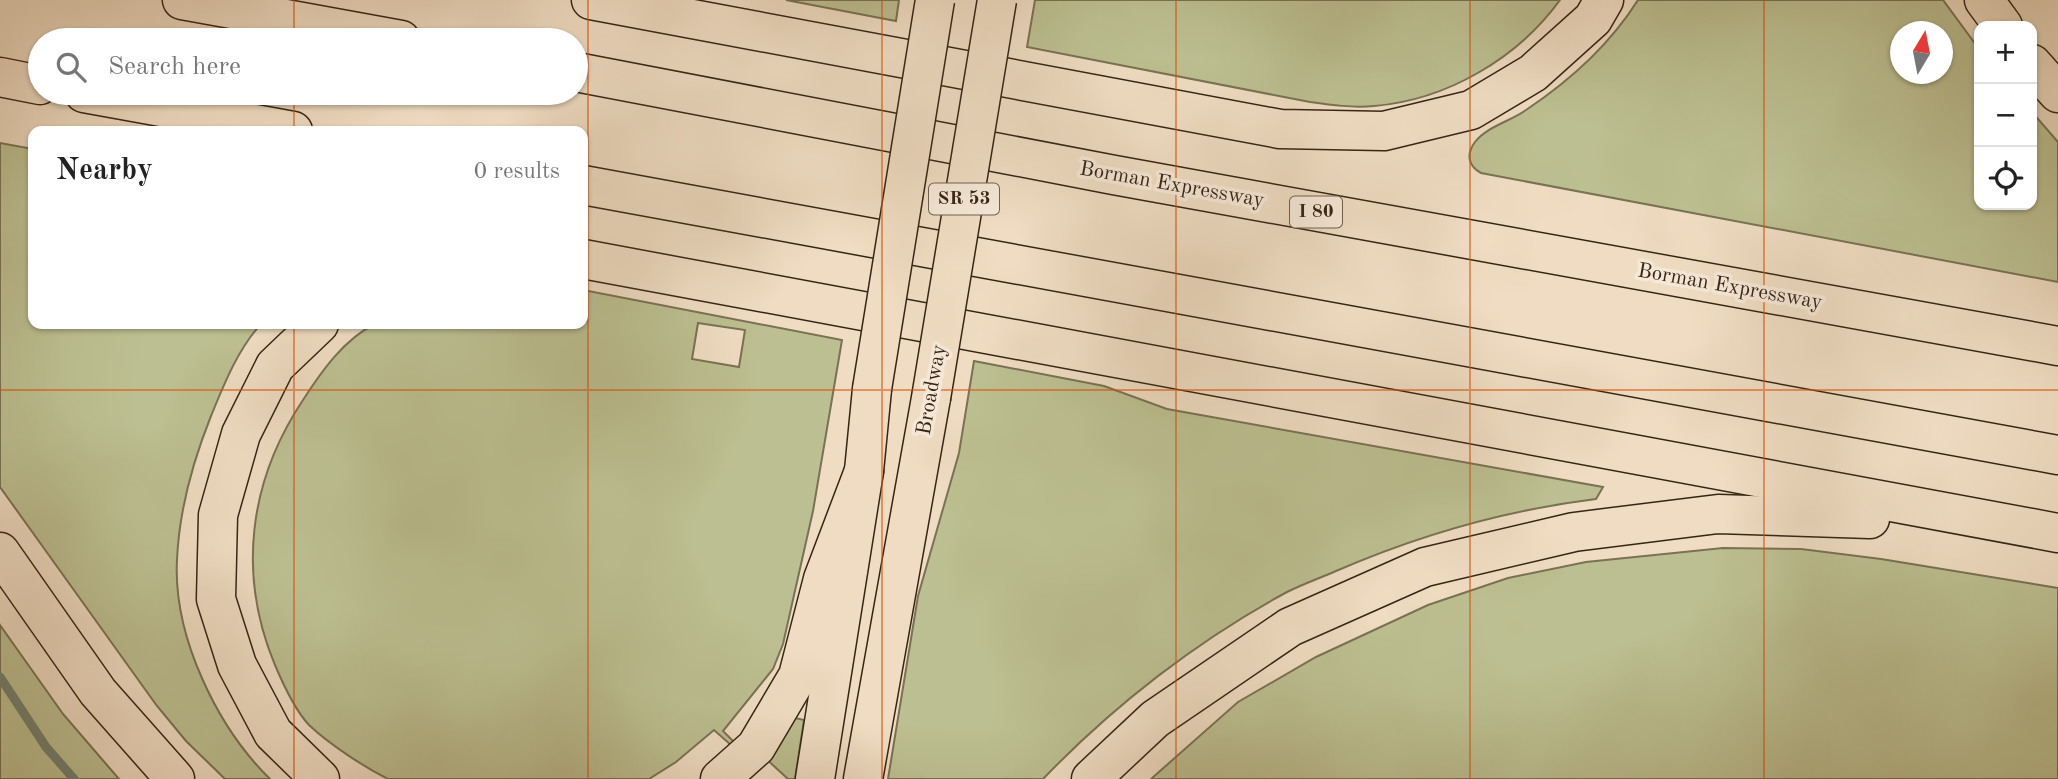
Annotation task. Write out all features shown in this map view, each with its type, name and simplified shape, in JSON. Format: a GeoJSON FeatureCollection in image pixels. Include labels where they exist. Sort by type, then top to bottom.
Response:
{"type":"FeatureCollection","features":[{"type":"Feature","properties":{"kind":"main road"},"geometry":{"type":"LineString","coordinates":[[182,0],[335,28]]}},
{"type":"Feature","properties":{"kind":"main road"},"geometry":{"type":"LineString","coordinates":[[592,0],[1280,129],[1384,131],[1471,110],[1533,73],[1593,19],[1604,0]]}},
{"type":"Feature","properties":{"kind":"main road","name":"SR 53"},"geometry":{"type":"LineString","coordinates":[[815,779],[864,471],[872,388],[935,0]]}},
{"type":"Feature","properties":{"kind":"main road","name":"Broadway"},"geometry":{"type":"LineString","coordinates":[[863,779],[998,0]]}},
{"type":"Feature","properties":{"kind":"main road"},"geometry":{"type":"LineString","coordinates":[[1984,0],[1999,21]]}},
{"type":"Feature","properties":{"kind":"main road"},"geometry":{"type":"LineString","coordinates":[[2037,70],[2058,93]]}},
{"type":"Feature","properties":{"kind":"main road","name":"Borman Expressway"},"geometry":{"type":"LineString","coordinates":[[588,74],[1114,175],[2058,346]]}},
{"type":"Feature","properties":{"kind":"main road"},"geometry":{"type":"LineString","coordinates":[[0,77],[28,83]]}},
{"type":"Feature","properties":{"kind":"main road"},"geometry":{"type":"LineString","coordinates":[[150,105],[266,126]]}},
{"type":"Feature","properties":{"kind":"main road"},"geometry":{"type":"LineString","coordinates":[[588,186],[2058,455]]}},
{"type":"Feature","properties":{"kind":"main road"},"geometry":{"type":"LineString","coordinates":[[588,260],[2058,535]]}},
{"type":"Feature","properties":{"kind":"main road"},"geometry":{"type":"LineString","coordinates":[[314,329],[275,366],[241,434],[218,515],[216,599],[237,664],[272,733],[320,779]]}},
{"type":"Feature","properties":{"kind":"main road"},"geometry":{"type":"LineString","coordinates":[[720,779],[756,747],[798,676],[823,579],[864,471]]}},
{"type":"Feature","properties":{"kind":"main road"},"geometry":{"type":"LineString","coordinates":[[1091,779],[1155,719],[1290,627],[1425,567],[1574,531],[1718,514],[1846,516],[2058,535]]}},
{"type":"Feature","properties":{"kind":"main road"},"geometry":{"type":"LineString","coordinates":[[0,552],[98,692],[175,779]]}},
{"type":"Feature","properties":{"kind":"green space"},"geometry":{"type":"Polygon","coordinates":[[[786,0],[899,0],[896,21],[786,0]]]}},
{"type":"Feature","properties":{"kind":"green space"},"geometry":{"type":"Polygon","coordinates":[[[1035,0],[1560,0],[1523,40],[1479,72],[1428,95],[1401,102],[1358,107],[1310,102],[1027,47],[1035,0]]]}},
{"type":"Feature","properties":{"kind":"green space"},"geometry":{"type":"Polygon","coordinates":[[[1638,0],[1943,0],[1974,42],[1974,210],[2037,210],[2037,118],[2058,142],[2058,282],[1481,173],[1473,167],[1470,151],[1480,137],[1543,99],[1588,61],[1615,32],[1638,0]]]}},
{"type":"Feature","properties":{"kind":"green space"},"geometry":{"type":"Polygon","coordinates":[[[0,143],[28,148],[28,329],[257,329],[232,367],[204,433],[184,505],[177,560],[182,619],[202,678],[233,734],[270,779],[225,779],[186,741],[157,706],[0,487],[0,143]]]}},
{"type":"Feature","properties":{"kind":"green space"},"geometry":{"type":"Polygon","coordinates":[[[588,291],[842,340],[813,511],[783,644],[773,669],[723,731],[735,743],[732,746],[714,730],[676,762],[649,779],[388,779],[347,755],[309,725],[285,688],[263,631],[253,563],[254,529],[260,495],[270,463],[285,431],[326,368],[343,347],[364,330],[588,329],[588,291]],[[698,323],[692,359],[739,367],[745,330],[698,323]]]}},
{"type":"Feature","properties":{"kind":"green space"},"geometry":{"type":"Polygon","coordinates":[[[974,361],[1104,386],[1167,409],[1603,487],[1596,499],[1496,517],[1431,535],[1367,558],[1287,592],[1221,631],[1158,676],[1127,700],[1043,779],[888,779],[918,596],[959,453],[974,361]]]}},
{"type":"Feature","properties":{"kind":"green space"},"geometry":{"type":"Polygon","coordinates":[[[1723,548],[1801,549],[1881,559],[2058,588],[2058,779],[1151,779],[1238,702],[1316,657],[1428,605],[1508,578],[1586,562],[1723,548]]]}},
{"type":"Feature","properties":{"kind":"green space"},"geometry":{"type":"Polygon","coordinates":[[[0,625],[63,714],[119,779],[0,779],[0,625]]]}},
{"type":"Feature","properties":{"kind":"green space"},"geometry":{"type":"Polygon","coordinates":[[[791,717],[804,720],[795,779],[788,779],[763,756],[791,717]]]}},
{"type":"Feature","properties":{"kind":"waterway"},"geometry":{"type":"LineString","coordinates":[[0,677],[46,747],[74,779]]}}]}
